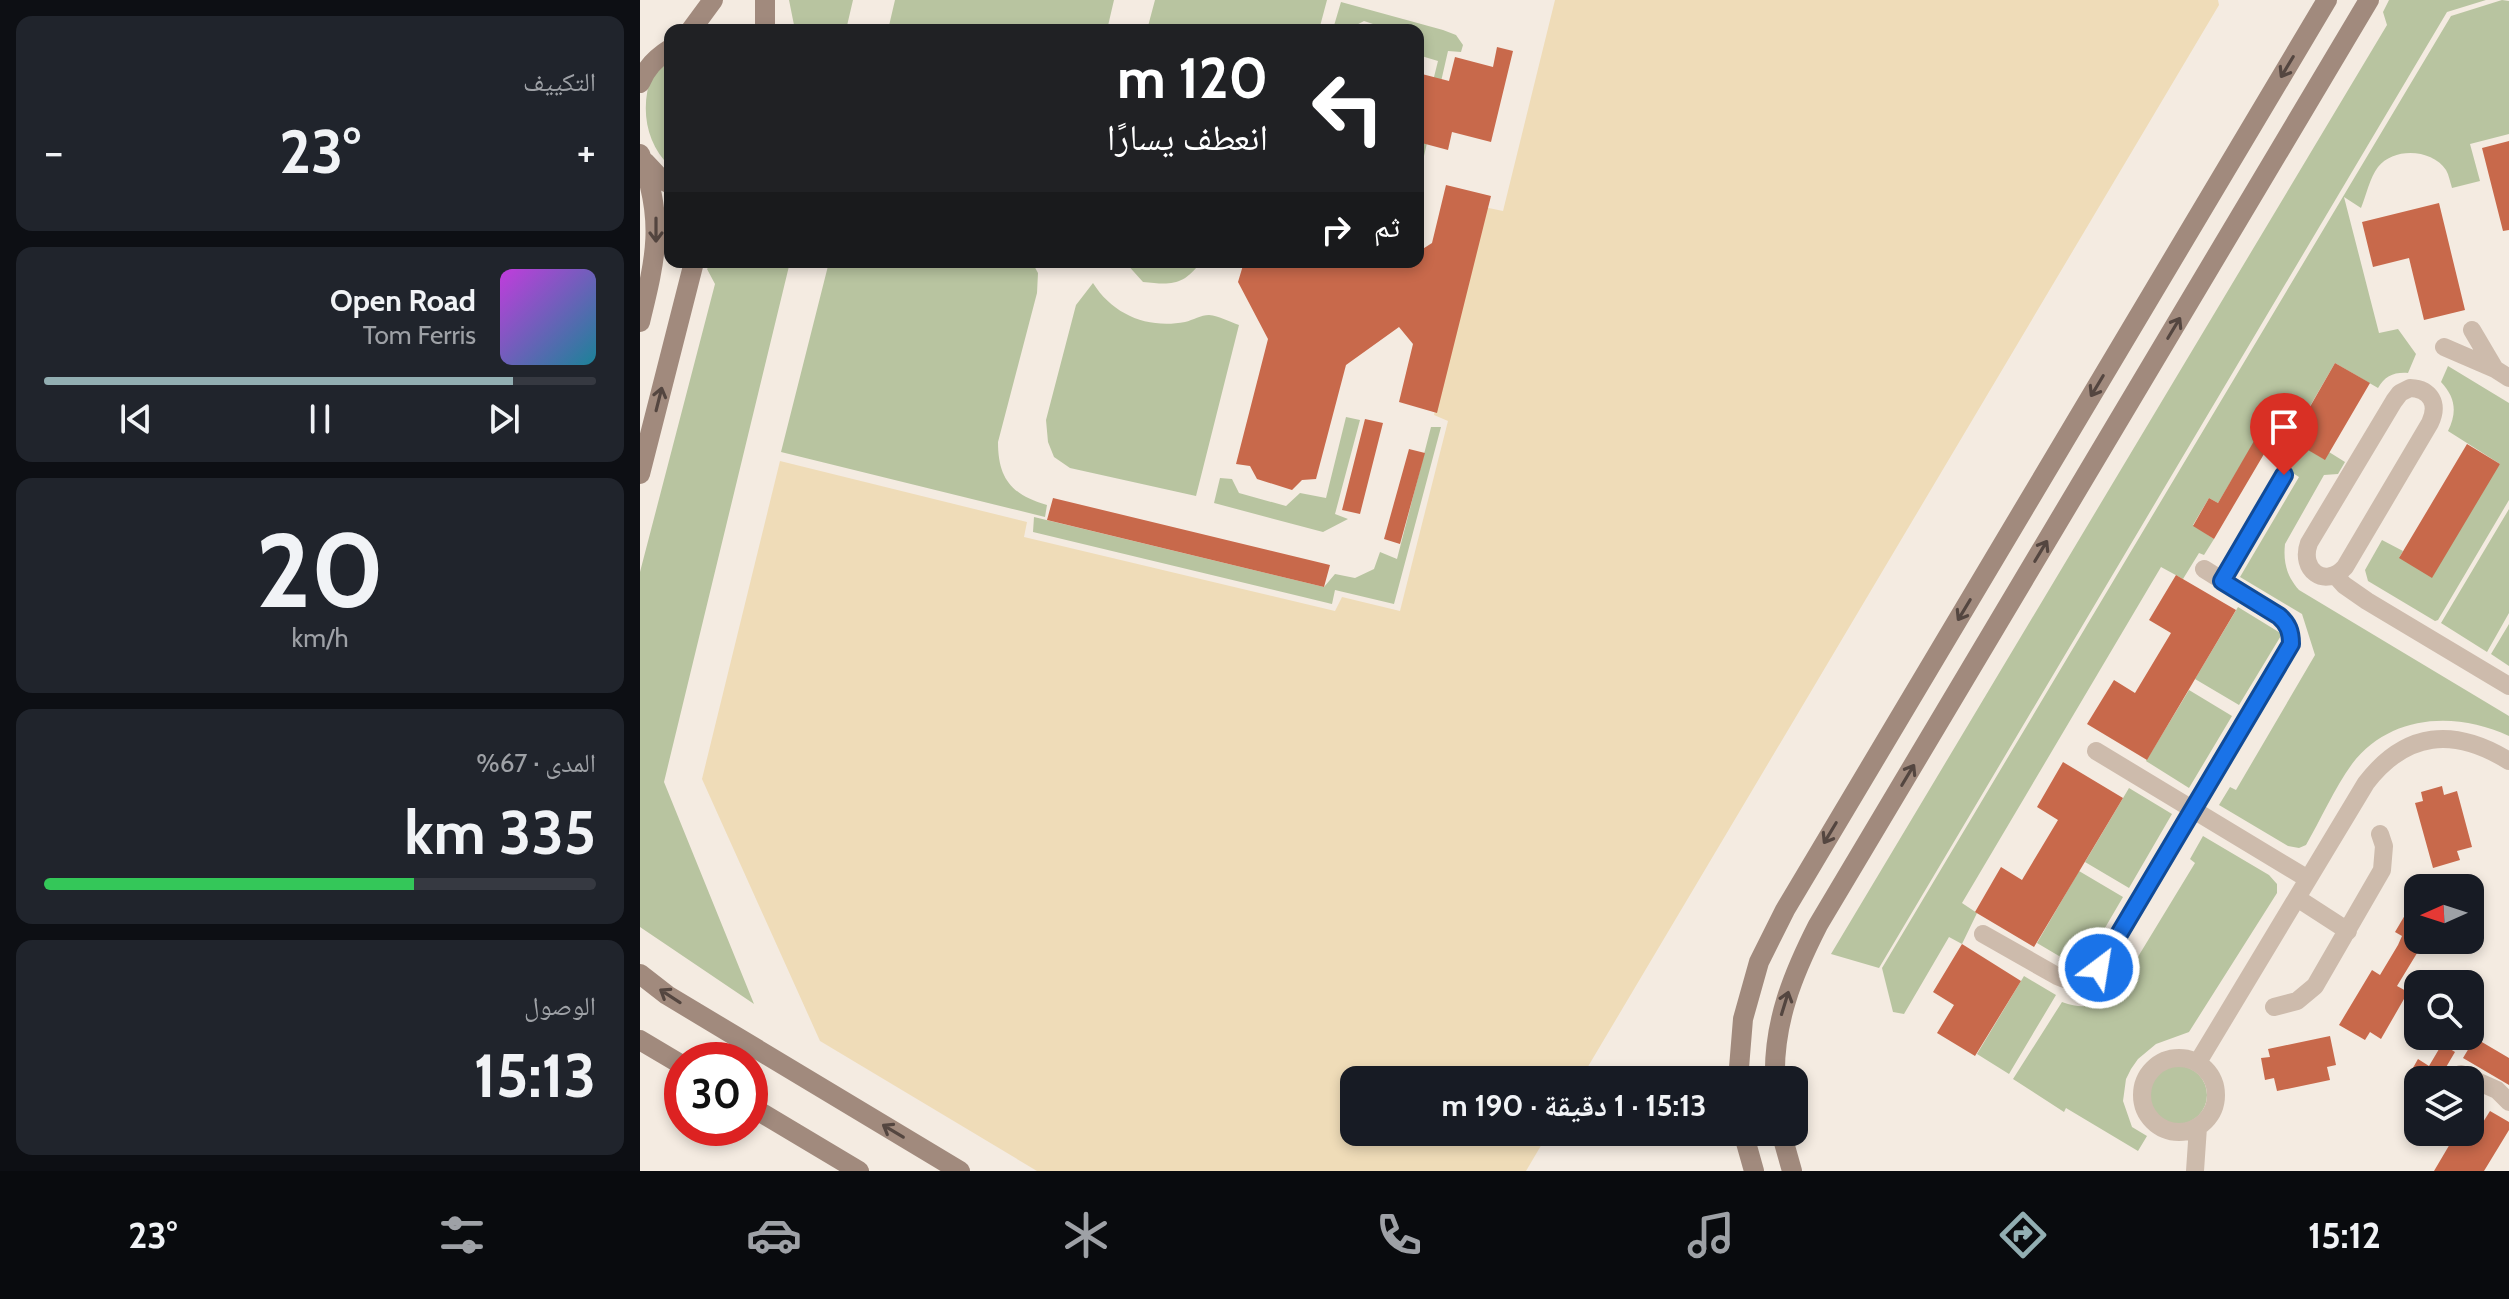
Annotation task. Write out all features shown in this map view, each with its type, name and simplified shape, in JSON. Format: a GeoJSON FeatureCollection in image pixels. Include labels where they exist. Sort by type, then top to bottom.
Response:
{"type":"FeatureCollection","features":[{"type":"Feature","properties":{"kind":"street"},"geometry":{"type":"LineString","coordinates":[[695,24],[713,0]]}},
{"type":"Feature","properties":{"kind":"street"},"geometry":{"type":"LineString","coordinates":[[765,0],[765,24]]}},
{"type":"Feature","properties":{"kind":"street"},"geometry":{"type":"LineString","coordinates":[[1739,1066],[1743,1019],[1759,962],[1785,910],[2327,0]]}},
{"type":"Feature","properties":{"kind":"street"},"geometry":{"type":"LineString","coordinates":[[1775,1066],[1782,1011],[1797,966],[1818,925],[2369,0]]}},
{"type":"Feature","properties":{"kind":"street"},"geometry":{"type":"LineString","coordinates":[[640,83],[644,74],[664,53]]}},
{"type":"Feature","properties":{"kind":"street"},"geometry":{"type":"LineString","coordinates":[[640,153],[664,181]]}},
{"type":"Feature","properties":{"kind":"street"},"geometry":{"type":"LineString","coordinates":[[640,153],[655,201],[657,230],[654,265],[640,322]]}},
{"type":"Feature","properties":{"kind":"street"},"geometry":{"type":"LineString","coordinates":[[640,474],[692,268]]}},
{"type":"Feature","properties":{"kind":"street"},"geometry":{"type":"LineString","coordinates":[[2472,330],[2502,374]]}},
{"type":"Feature","properties":{"kind":"street"},"geometry":{"type":"LineString","coordinates":[[2444,347],[2502,374]]}},
{"type":"Feature","properties":{"kind":"street"},"geometry":{"type":"LineString","coordinates":[[2410,388],[2420,389],[2429,394],[2435,414],[2345,567],[2335,575],[2327,577],[2310,569],[2306,552],[2309,543],[2394,401],[2400,393],[2410,388]]}},
{"type":"Feature","properties":{"kind":"street"},"geometry":{"type":"LineString","coordinates":[[2222,581],[2284,475]]}},
{"type":"Feature","properties":{"kind":"street"},"geometry":{"type":"LineString","coordinates":[[1983,934],[2057,976],[2080,983],[2092,978],[2291,644],[2287,623],[2279,616],[2204,569]]}},
{"type":"Feature","properties":{"kind":"street"},"geometry":{"type":"LineString","coordinates":[[2335,575],[2367,601],[2509,686]]}},
{"type":"Feature","properties":{"kind":"street"},"geometry":{"type":"LineString","coordinates":[[2198,1062],[2379,766],[2396,753],[2426,741],[2458,739],[2478,744],[2509,761]]}},
{"type":"Feature","properties":{"kind":"street"},"geometry":{"type":"LineString","coordinates":[[2096,751],[2308,879]]}},
{"type":"Feature","properties":{"kind":"street"},"geometry":{"type":"LineString","coordinates":[[2274,1007],[2297,1001],[2315,986],[2382,870],[2384,846],[2380,834]]}},
{"type":"Feature","properties":{"kind":"street"},"geometry":{"type":"LineString","coordinates":[[2297,898],[2348,931]]}},
{"type":"Feature","properties":{"kind":"street"},"geometry":{"type":"LineString","coordinates":[[640,974],[667,995],[960,1171]]}},
{"type":"Feature","properties":{"kind":"street"},"geometry":{"type":"LineString","coordinates":[[640,1040],[664,1054]]}},
{"type":"Feature","properties":{"kind":"street"},"geometry":{"type":"LineString","coordinates":[[2173,1058],[2198,1062],[2206,1069],[2216,1089],[2213,1111],[2198,1127],[2179,1133],[2159,1127],[2149,1119],[2143,1107],[2141,1094],[2150,1070],[2160,1062],[2173,1058]]}},
{"type":"Feature","properties":{"kind":"street"},"geometry":{"type":"LineString","coordinates":[[2484,1084],[2497,1090],[2509,1102]]}},
{"type":"Feature","properties":{"kind":"street"},"geometry":{"type":"LineString","coordinates":[[768,1117],[859,1171]]}},
{"type":"Feature","properties":{"kind":"street"},"geometry":{"type":"LineString","coordinates":[[2195,1171],[2198,1127]]}},
{"type":"Feature","properties":{"kind":"street"},"geometry":{"type":"LineString","coordinates":[[1747,1146],[1754,1171]]}},
{"type":"Feature","properties":{"kind":"street"},"geometry":{"type":"LineString","coordinates":[[1785,1146],[1792,1171]]}},
{"type":"Feature","properties":{"kind":"green space"},"geometry":{"type":"Polygon","coordinates":[[[789,0],[853,0],[847,24],[794,24],[789,0]]]}},
{"type":"Feature","properties":{"kind":"green space"},"geometry":{"type":"Polygon","coordinates":[[[895,0],[1114,0],[1108,24],[889,24],[895,0]]]}},
{"type":"Feature","properties":{"kind":"green space"},"geometry":{"type":"Polygon","coordinates":[[[1155,0],[1327,0],[1321,24],[1149,24],[1155,0]]]}},
{"type":"Feature","properties":{"kind":"green space"},"geometry":{"type":"Polygon","coordinates":[[[2389,0],[2486,0],[2447,12],[1879,968],[1831,954],[2387,25],[2383,12],[2389,0]]]}},
{"type":"Feature","properties":{"kind":"green space"},"geometry":{"type":"Polygon","coordinates":[[[2502,0],[2509,1],[2509,134],[2470,144],[2480,181],[2452,188],[2447,172],[2440,163],[2423,155],[2403,154],[2393,156],[2378,167],[2361,208],[2344,197],[2379,333],[2398,329],[2416,354],[2408,373],[2390,376],[2378,388],[2335,363],[2291,439],[2324,459],[2329,452],[2345,462],[2338,474],[2324,475],[2285,544],[2285,563],[2291,580],[2299,590],[2509,716],[2509,736],[2489,728],[2446,721],[2425,722],[2385,735],[2367,747],[2352,764],[2306,845],[2299,848],[2288,846],[2219,805],[2230,787],[2236,790],[2315,655],[2302,614],[2240,577],[2299,477],[2252,446],[2218,503],[2209,498],[2193,525],[2214,539],[2204,555],[2199,553],[2183,579],[2161,567],[1962,903],[1977,913],[1962,944],[1949,937],[1904,1014],[1893,1012],[1882,968],[2451,16],[2502,0]]]}},
{"type":"Feature","properties":{"kind":"green space"},"geometry":{"type":"Polygon","coordinates":[[[1341,2],[1421,24],[1373,24],[1364,21],[1358,24],[1334,24],[1341,2]]]}},
{"type":"Feature","properties":{"kind":"green space"},"geometry":{"type":"Polygon","coordinates":[[[1424,25],[1456,35],[1463,45],[1461,52],[1448,51],[1424,156],[1424,117],[1438,61],[1424,57],[1424,25]]]}},
{"type":"Feature","properties":{"kind":"green space"},"geometry":{"type":"Polygon","coordinates":[[[664,62],[664,159],[647,124],[646,99],[652,75],[664,62]]]}},
{"type":"Feature","properties":{"kind":"green space"},"geometry":{"type":"Polygon","coordinates":[[[789,268],[664,782],[754,1004],[640,927],[640,572],[715,284],[707,269],[789,268]]]}},
{"type":"Feature","properties":{"kind":"green space"},"geometry":{"type":"Polygon","coordinates":[[[827,268],[1035,268],[1037,293],[998,442],[1001,466],[1009,484],[1025,496],[1047,505],[1045,517],[781,452],[827,268]]]}},
{"type":"Feature","properties":{"kind":"green space"},"geometry":{"type":"Polygon","coordinates":[[[1130,268],[1196,268],[1176,282],[1143,282],[1130,268]]]}},
{"type":"Feature","properties":{"kind":"green space"},"geometry":{"type":"Polygon","coordinates":[[[1093,283],[1111,304],[1145,321],[1171,324],[1209,315],[1239,325],[1196,496],[1070,468],[1054,457],[1048,442],[1046,420],[1076,305],[1093,283]]]}},
{"type":"Feature","properties":{"kind":"green space"},"geometry":{"type":"Polygon","coordinates":[[[2448,366],[2509,403],[2509,500],[2435,621],[2368,581],[2365,570],[2382,540],[2403,551],[2399,558],[2500,464],[2448,431],[2454,406],[2441,382],[2448,366]]]}},
{"type":"Feature","properties":{"kind":"green space"},"geometry":{"type":"Polygon","coordinates":[[[1346,417],[1360,420],[1335,514],[1348,519],[1323,532],[1214,503],[1220,478],[1232,479],[1239,493],[1286,506],[1300,493],[1326,498],[1346,417]]]}},
{"type":"Feature","properties":{"kind":"green space"},"geometry":{"type":"Polygon","coordinates":[[[1431,427],[1441,427],[1394,604],[1335,590],[1332,604],[1033,532],[1034,517],[1324,587],[1335,574],[1355,578],[1374,569],[1380,552],[1397,559],[1431,427]]]}},
{"type":"Feature","properties":{"kind":"green space"},"geometry":{"type":"Polygon","coordinates":[[[2509,509],[2509,613],[2487,652],[2441,623],[2509,509]]]}},
{"type":"Feature","properties":{"kind":"green space"},"geometry":{"type":"Polygon","coordinates":[[[2238,607],[2282,634],[2239,705],[2195,679],[2238,607]]]}},
{"type":"Feature","properties":{"kind":"green space"},"geometry":{"type":"Polygon","coordinates":[[[2509,624],[2509,666],[2491,654],[2509,624]]]}},
{"type":"Feature","properties":{"kind":"green space"},"geometry":{"type":"Polygon","coordinates":[[[2189,690],[2232,716],[2189,788],[2146,761],[2189,690]]]}},
{"type":"Feature","properties":{"kind":"green space"},"geometry":{"type":"Polygon","coordinates":[[[2129,788],[2172,814],[2129,888],[2085,862],[2129,788]]]}},
{"type":"Feature","properties":{"kind":"green space"},"geometry":{"type":"Polygon","coordinates":[[[2203,836],[2269,875],[2277,884],[2277,893],[2189,1032],[2156,1044],[2131,1069],[2126,1079],[2123,1101],[2132,1127],[2147,1136],[2138,1151],[2066,1108],[2064,1112],[2013,1079],[2062,1002],[2090,1005],[2112,988],[2119,988],[2195,863],[2190,859],[2203,836]]]}},
{"type":"Feature","properties":{"kind":"green space"},"geometry":{"type":"Polygon","coordinates":[[[2079,871],[2123,897],[2081,969],[2037,943],[2079,871]]]}},
{"type":"Feature","properties":{"kind":"green space"},"geometry":{"type":"Polygon","coordinates":[[[2024,976],[2056,995],[2009,1074],[1977,1054],[2024,976]]]}},
{"type":"Feature","properties":{"kind":"green space"},"geometry":{"type":"Polygon","coordinates":[[[2178,1066],[2199,1074],[2207,1095],[2199,1116],[2178,1124],[2157,1116],[2149,1095],[2157,1074],[2178,1066]]]}},
{"type":"Feature","properties":{"kind":"sand"},"geometry":{"type":"Polygon","coordinates":[[[1555,0],[2218,0],[2219,5],[1588,1066],[1340,1066],[1340,1146],[1541,1146],[1526,1171],[1037,1171],[820,1041],[702,779],[780,461],[1027,522],[1024,537],[1335,611],[1342,597],[1400,611],[1448,421],[1434,415],[1484,207],[1503,211],[1555,0]]]}},
{"type":"Feature","properties":{"kind":"building"},"geometry":{"type":"Polygon","coordinates":[[[1497,47],[1513,51],[1491,142],[1452,132],[1448,150],[1424,144],[1424,75],[1449,81],[1455,57],[1493,67],[1497,47]]]}},
{"type":"Feature","properties":{"kind":"building"},"geometry":{"type":"Polygon","coordinates":[[[2509,141],[2509,230],[2503,231],[2482,148],[2509,141]]]}},
{"type":"Feature","properties":{"kind":"building"},"geometry":{"type":"Polygon","coordinates":[[[1446,185],[1491,196],[1437,413],[1399,402],[1413,344],[1399,327],[1346,365],[1316,479],[1302,480],[1292,490],[1257,479],[1250,466],[1236,464],[1268,339],[1238,282],[1242,268],[1424,268],[1424,248],[1432,243],[1446,185]]]}},
{"type":"Feature","properties":{"kind":"building"},"geometry":{"type":"Polygon","coordinates":[[[2439,203],[2465,310],[2424,320],[2409,258],[2373,267],[2362,222],[2439,203]]]}},
{"type":"Feature","properties":{"kind":"building"},"geometry":{"type":"Polygon","coordinates":[[[2335,363],[2370,383],[2325,460],[2291,440],[2335,363]]]}},
{"type":"Feature","properties":{"kind":"building"},"geometry":{"type":"Polygon","coordinates":[[[1365,419],[1383,423],[1360,514],[1342,510],[1365,419]]]}},
{"type":"Feature","properties":{"kind":"building"},"geometry":{"type":"Polygon","coordinates":[[[2261,429],[2274,437],[2214,539],[2193,526],[2209,498],[2218,503],[2261,429]]]}},
{"type":"Feature","properties":{"kind":"building"},"geometry":{"type":"Polygon","coordinates":[[[2467,444],[2500,464],[2432,578],[2399,558],[2467,444]]]}},
{"type":"Feature","properties":{"kind":"building"},"geometry":{"type":"Polygon","coordinates":[[[1409,449],[1425,453],[1400,544],[1384,539],[1409,449]]]}},
{"type":"Feature","properties":{"kind":"building"},"geometry":{"type":"Polygon","coordinates":[[[1053,498],[1330,565],[1324,587],[1047,520],[1053,498]]]}},
{"type":"Feature","properties":{"kind":"building"},"geometry":{"type":"Polygon","coordinates":[[[2176,575],[2236,610],[2147,760],[2087,724],[2114,680],[2135,693],[2171,633],[2149,620],[2176,575]]]}},
{"type":"Feature","properties":{"kind":"building"},"geometry":{"type":"Polygon","coordinates":[[[2063,762],[2123,798],[2034,947],[1975,912],[2001,867],[2022,880],[2058,820],[2037,807],[2063,762]]]}},
{"type":"Feature","properties":{"kind":"building"},"geometry":{"type":"Polygon","coordinates":[[[2442,786],[2444,795],[2457,791],[2472,847],[2457,851],[2460,860],[2433,868],[2415,803],[2423,801],[2421,792],[2442,786]]]}},
{"type":"Feature","properties":{"kind":"building"},"geometry":{"type":"Polygon","coordinates":[[[2404,917],[2404,954],[2416,954],[2397,986],[2404,990],[2404,999],[2381,1039],[2370,1032],[2365,1040],[2339,1025],[2372,970],[2380,975],[2402,936],[2395,932],[2404,917]]]}},
{"type":"Feature","properties":{"kind":"building"},"geometry":{"type":"Polygon","coordinates":[[[1962,944],[2021,981],[1975,1056],[1937,1033],[1954,1005],[1933,992],[1962,944]]]}},
{"type":"Feature","properties":{"kind":"building"},"geometry":{"type":"Polygon","coordinates":[[[2330,1036],[2336,1065],[2327,1067],[2330,1080],[2277,1091],[2274,1078],[2265,1080],[2261,1058],[2270,1057],[2268,1049],[2330,1036]]]}},
{"type":"Feature","properties":{"kind":"building"},"geometry":{"type":"Polygon","coordinates":[[[2484,1043],[2509,1058],[2509,1085],[2484,1070],[2484,1066],[2477,1066],[2463,1058],[2468,1050],[2484,1050],[2484,1043]]]}},
{"type":"Feature","properties":{"kind":"building"},"geometry":{"type":"Polygon","coordinates":[[[2438,1050],[2455,1052],[2447,1066],[2429,1066],[2438,1050]]]}},
{"type":"Feature","properties":{"kind":"building"},"geometry":{"type":"Polygon","coordinates":[[[2418,1059],[2429,1066],[2414,1066],[2418,1059]]]}},
{"type":"Feature","properties":{"kind":"building"},"geometry":{"type":"Polygon","coordinates":[[[2490,1111],[2509,1122],[2509,1130],[2484,1171],[2434,1171],[2449,1146],[2484,1146],[2484,1121],[2490,1111]]]}},
{"type":"Feature","properties":{"kind":"route"},"geometry":{"type":"LineString","coordinates":[[2099,968],[2291,644],[2287,623],[2222,581],[2284,475]]}}]}
